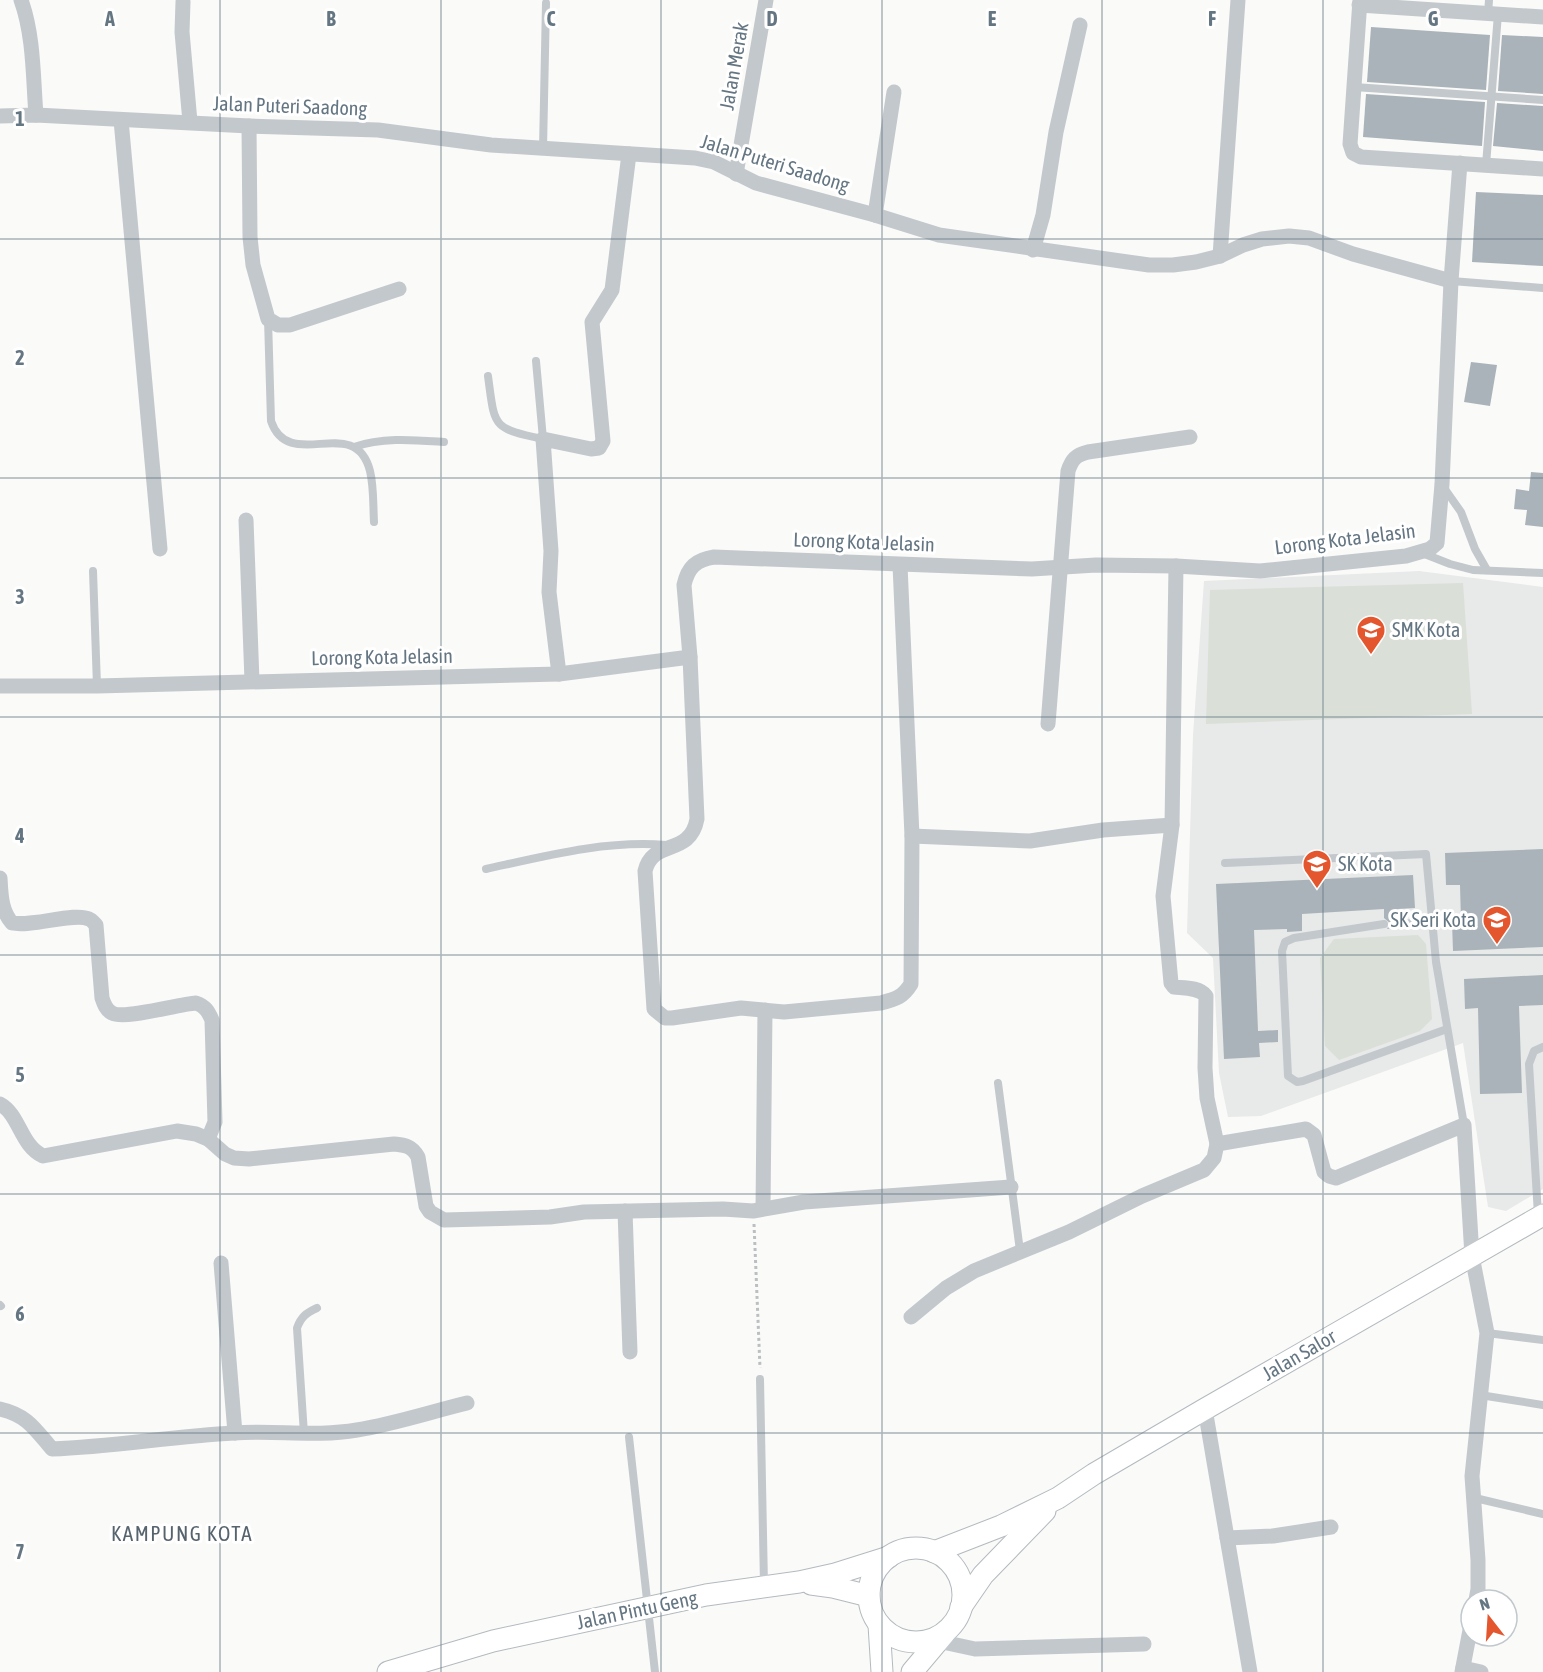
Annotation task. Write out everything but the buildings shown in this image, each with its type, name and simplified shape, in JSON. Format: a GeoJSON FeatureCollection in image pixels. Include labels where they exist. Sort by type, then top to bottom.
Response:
{"type":"FeatureCollection","features":[{"type":"Feature","properties":{"kind":"main road","name":"Jalan Salor"},"geometry":{"type":"LineString","coordinates":[[934,1552],[1001,1527],[1058,1498],[1205,1408],[1541,1217]]}},
{"type":"Feature","properties":{"kind":"main road","name":"Jalan Salor"},"geometry":{"type":"LineString","coordinates":[[961,1606],[983,1575],[1058,1498]]}},
{"type":"Feature","properties":{"kind":"main road"},"geometry":{"type":"LineString","coordinates":[[912,1672],[942,1636],[955,1620],[963,1593],[955,1568],[934,1552],[919,1548],[903,1550],[889,1557],[878,1567],[871,1581],[869,1596],[872,1611],[879,1625],[890,1635],[904,1640],[919,1642],[942,1636]]}},
{"type":"Feature","properties":{"kind":"main road","name":"Jalan Pintu Geng"},"geometry":{"type":"LineString","coordinates":[[394,1671],[493,1641],[706,1595],[798,1582],[835,1574],[889,1557]]}},
{"type":"Feature","properties":{"kind":"main road"},"geometry":{"type":"LineString","coordinates":[[798,1582],[833,1587],[869,1596]]}},
{"type":"Feature","properties":{"kind":"main road"},"geometry":{"type":"LineString","coordinates":[[879,1625],[882,1672]]}},
{"type":"Feature","properties":{"kind":"street"},"geometry":{"type":"LineString","coordinates":[[21,0],[26,13],[36,115]]}},
{"type":"Feature","properties":{"kind":"street","name":"Jalan Merak"},"geometry":{"type":"LineString","coordinates":[[736,174],[766,0]]}},
{"type":"Feature","properties":{"kind":"street"},"geometry":{"type":"LineString","coordinates":[[1220,256],[1238,0]]}},
{"type":"Feature","properties":{"kind":"street"},"geometry":{"type":"LineString","coordinates":[[183,2],[182,32],[190,122]]}},
{"type":"Feature","properties":{"kind":"street"},"geometry":{"type":"LineString","coordinates":[[1543,17],[1492,9],[1359,3],[1350,144],[1350,149],[1356,156],[1543,169]]}},
{"type":"Feature","properties":{"kind":"street"},"geometry":{"type":"LineString","coordinates":[[1033,250],[1043,215],[1056,132],[1080,25]]}},
{"type":"Feature","properties":{"kind":"street"},"geometry":{"type":"LineString","coordinates":[[875,215],[894,92]]}},
{"type":"Feature","properties":{"kind":"street","name":"Jalan Puteri Saadong"},"geometry":{"type":"LineString","coordinates":[[0,116],[36,115],[378,130],[491,145],[695,158],[714,162],[756,183],[939,235],[1033,250],[1173,266],[1220,256],[1262,239],[1289,236],[1309,238],[1353,254],[1451,281]]}},
{"type":"Feature","properties":{"kind":"street"},"geometry":{"type":"LineString","coordinates":[[121,120],[160,549]]}},
{"type":"Feature","properties":{"kind":"street"},"geometry":{"type":"LineString","coordinates":[[249,126],[250,237],[253,265],[268,319],[278,325],[290,325],[399,289]]}},
{"type":"Feature","properties":{"kind":"street"},"geometry":{"type":"LineString","coordinates":[[559,674],[549,592],[551,551],[543,439],[591,449],[599,448],[603,441],[592,322],[612,290],[629,154]]}},
{"type":"Feature","properties":{"kind":"street","name":"Lorong Kota Jelasin"},"geometry":{"type":"LineString","coordinates":[[0,686],[97,686],[559,674],[690,657],[684,585],[687,573],[693,565],[714,557],[1032,569],[1096,565],[1176,566],[1260,572],[1406,556],[1430,549],[1437,543],[1442,484],[1451,281],[1460,163]]}},
{"type":"Feature","properties":{"kind":"street"},"geometry":{"type":"LineString","coordinates":[[1048,724],[1068,471],[1072,460],[1088,452],[1190,437]]}},
{"type":"Feature","properties":{"kind":"street"},"geometry":{"type":"LineString","coordinates":[[246,520],[252,681]]}},
{"type":"Feature","properties":{"kind":"street"},"geometry":{"type":"LineString","coordinates":[[690,657],[697,819],[694,832],[690,837],[655,854],[647,861],[645,871],[654,1009],[665,1018],[672,1018],[741,1008],[784,1012],[881,1003],[897,999],[906,993],[911,984],[912,836],[900,565]]}},
{"type":"Feature","properties":{"kind":"street"},"geometry":{"type":"LineString","coordinates":[[911,1317],[946,1288],[974,1271],[1068,1232],[1142,1196],[1204,1170],[1214,1158],[1217,1144],[1207,1098],[1205,1068],[1206,996],[1197,990],[1174,987],[1169,978],[1163,896],[1172,825],[1176,566]]}},
{"type":"Feature","properties":{"kind":"street"},"geometry":{"type":"LineString","coordinates":[[912,836],[1030,841],[1103,830],[1172,825]]}},
{"type":"Feature","properties":{"kind":"street"},"geometry":{"type":"LineString","coordinates":[[0,878],[1,900],[5,915],[12,923],[24,925],[87,918],[96,925],[102,998],[111,1013],[127,1015],[196,1003],[203,1005],[208,1011],[212,1020],[216,1089],[215,1122],[208,1139]]}},
{"type":"Feature","properties":{"kind":"street"},"geometry":{"type":"LineString","coordinates":[[758,1210],[765,1010]]}},
{"type":"Feature","properties":{"kind":"street"},"geometry":{"type":"LineString","coordinates":[[0,1104],[8,1111],[34,1151],[44,1156],[167,1131],[196,1134],[208,1139],[225,1154],[234,1158],[249,1159],[394,1144],[405,1145],[414,1150],[418,1156],[426,1206],[430,1212],[444,1220],[550,1217],[584,1212],[758,1210],[804,1202],[1011,1187]]}},
{"type":"Feature","properties":{"kind":"street"},"geometry":{"type":"LineString","coordinates":[[1217,1144],[1306,1129],[1314,1135],[1324,1172],[1336,1178],[1464,1125],[1472,1256],[1487,1333],[1473,1476],[1478,1560],[1477,1588]]}},
{"type":"Feature","properties":{"kind":"street"},"geometry":{"type":"LineString","coordinates":[[625,1211],[630,1352]]}},
{"type":"Feature","properties":{"kind":"street"},"geometry":{"type":"LineString","coordinates":[[221,1263],[235,1433]]}},
{"type":"Feature","properties":{"kind":"street"},"geometry":{"type":"LineString","coordinates":[[0,1409],[15,1412],[28,1420],[52,1449],[96,1448],[121,1443],[235,1433],[304,1434],[355,1430],[467,1403]]}},
{"type":"Feature","properties":{"kind":"street"},"geometry":{"type":"LineString","coordinates":[[1205,1408],[1250,1672]]}},
{"type":"Feature","properties":{"kind":"street"},"geometry":{"type":"LineString","coordinates":[[1227,1538],[1273,1536],[1331,1527]]}},
{"type":"Feature","properties":{"kind":"street"},"geometry":{"type":"LineString","coordinates":[[942,1636],[975,1649],[1144,1644]]}},
{"type":"Feature","properties":{"kind":"street"},"geometry":{"type":"LineString","coordinates":[[1467,1648],[1463,1670],[1481,1672]]}},
{"type":"Feature","properties":{"kind":"lane"},"geometry":{"type":"LineString","coordinates":[[543,149],[546,3]]}},
{"type":"Feature","properties":{"kind":"lane"},"geometry":{"type":"LineString","coordinates":[[1486,165],[1492,96],[1492,9]]}},
{"type":"Feature","properties":{"kind":"lane"},"geometry":{"type":"LineString","coordinates":[[1354,87],[1543,100]]}},
{"type":"Feature","properties":{"kind":"lane"},"geometry":{"type":"LineString","coordinates":[[1451,281],[1543,288]]}},
{"type":"Feature","properties":{"kind":"lane"},"geometry":{"type":"LineString","coordinates":[[268,319],[272,421],[275,431],[293,444],[343,442],[354,447],[370,471],[374,522]]}},
{"type":"Feature","properties":{"kind":"lane"},"geometry":{"type":"LineString","coordinates":[[488,376],[495,418],[503,427],[514,433],[543,439],[536,361]]}},
{"type":"Feature","properties":{"kind":"lane"},"geometry":{"type":"LineString","coordinates":[[354,447],[366,443],[394,440],[444,442]]}},
{"type":"Feature","properties":{"kind":"lane"},"geometry":{"type":"LineString","coordinates":[[1442,484],[1461,512],[1475,549],[1487,570]]}},
{"type":"Feature","properties":{"kind":"lane"},"geometry":{"type":"LineString","coordinates":[[1420,552],[1473,570],[1543,573]]}},
{"type":"Feature","properties":{"kind":"lane"},"geometry":{"type":"LineString","coordinates":[[93,571],[97,686]]}},
{"type":"Feature","properties":{"kind":"lane"},"geometry":{"type":"LineString","coordinates":[[486,869],[561,852],[641,843],[674,846]]}},
{"type":"Feature","properties":{"kind":"lane"},"geometry":{"type":"LineString","coordinates":[[1226,863],[1426,854],[1431,922],[1464,1125]]}},
{"type":"Feature","properties":{"kind":"lane"},"geometry":{"type":"LineString","coordinates":[[1399,924],[1431,922]]}},
{"type":"Feature","properties":{"kind":"lane"},"geometry":{"type":"LineString","coordinates":[[1384,924],[1294,938],[1285,942],[1282,951],[1288,1076],[1298,1082],[1303,1081],[1448,1029]]}},
{"type":"Feature","properties":{"kind":"lane"},"geometry":{"type":"LineString","coordinates":[[1541,1217],[1529,1064],[1534,1051],[1543,1047]]}},
{"type":"Feature","properties":{"kind":"lane"},"geometry":{"type":"LineString","coordinates":[[998,1083],[1020,1251]]}},
{"type":"Feature","properties":{"kind":"lane"},"geometry":{"type":"LineString","coordinates":[[304,1434],[297,1328],[300,1319],[307,1312],[317,1308]]}},
{"type":"Feature","properties":{"kind":"lane"},"geometry":{"type":"LineString","coordinates":[[1487,1333],[1543,1340]]}},
{"type":"Feature","properties":{"kind":"lane"},"geometry":{"type":"LineString","coordinates":[[760,1379],[764,1587]]}},
{"type":"Feature","properties":{"kind":"lane"},"geometry":{"type":"LineString","coordinates":[[1480,1395],[1543,1405]]}},
{"type":"Feature","properties":{"kind":"lane"},"geometry":{"type":"LineString","coordinates":[[629,1437],[655,1672]]}},
{"type":"Feature","properties":{"kind":"lane"},"geometry":{"type":"LineString","coordinates":[[1474,1498],[1543,1514]]}},
{"type":"Feature","properties":{"kind":"path"},"geometry":{"type":"LineString","coordinates":[[758,1210],[760,1379]]}},
{"type":"Feature","properties":{"kind":"shaded area"},"geometry":{"type":"Polygon","coordinates":[[[1419,571],[1543,587],[1543,1189],[1506,1211],[1488,1207],[1463,1043],[1261,1116],[1228,1117],[1219,1073],[1213,958],[1187,933],[1193,735],[1204,581],[1419,571]]]}},
{"type":"Feature","properties":{"kind":"shaded area","name":"SMK Kota"},"geometry":{"type":"Polygon","coordinates":[[[1463,583],[1472,714],[1206,724],[1210,590],[1463,583]]]}},
{"type":"Feature","properties":{"kind":"shaded area"},"geometry":{"type":"Polygon","coordinates":[[[1418,935],[1426,944],[1432,1019],[1420,1031],[1339,1060],[1325,1046],[1320,958],[1334,939],[1418,935]]]}},
{"type":"Feature","properties":{"kind":"place","name":"SMK Kota"},"geometry":{"type":"Point","coordinates":[1371,656]}},
{"type":"Feature","properties":{"kind":"place","name":"SK Kota"},"geometry":{"type":"Point","coordinates":[1317,890]}},
{"type":"Feature","properties":{"kind":"place","name":"SK Seri Kota"},"geometry":{"type":"Point","coordinates":[1497,946]}},
{"type":"Feature","properties":{"kind":"district","name":"KAMPUNG KOTA"},"geometry":{"type":"Point","coordinates":[182,1534]}}]}
